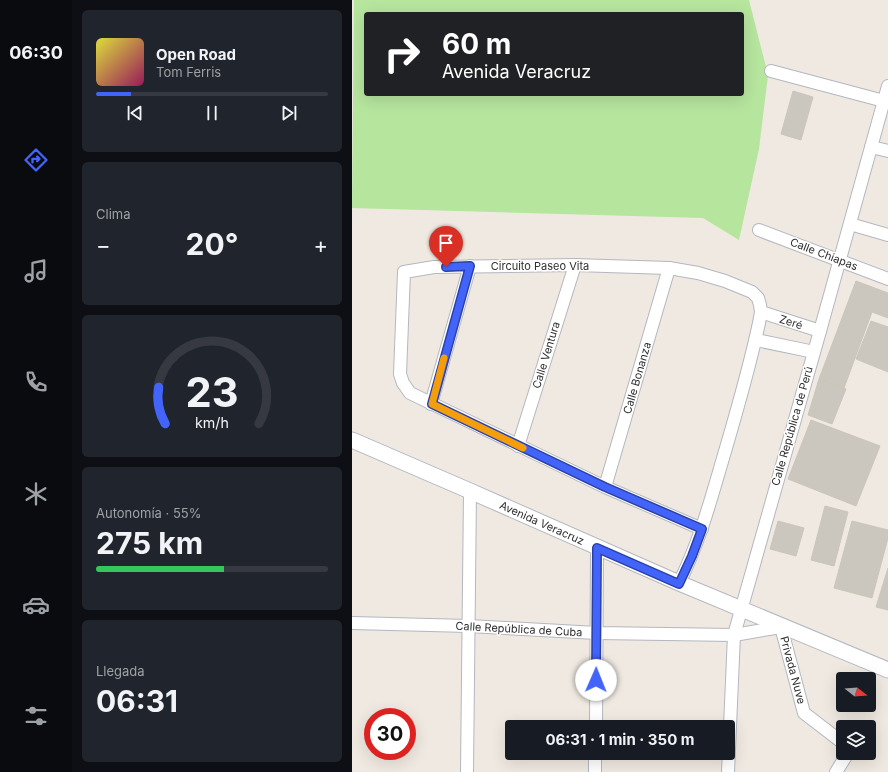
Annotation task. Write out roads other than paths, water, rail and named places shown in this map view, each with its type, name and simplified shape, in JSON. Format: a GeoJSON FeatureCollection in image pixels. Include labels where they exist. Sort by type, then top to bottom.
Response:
{"type":"FeatureCollection","features":[{"type":"Feature","properties":{"kind":"street"},"geometry":{"type":"LineString","coordinates":[[771,71],[884,101]]}},
{"type":"Feature","properties":{"kind":"street","name":"Calle República de Perú"},"geometry":{"type":"LineString","coordinates":[[728,772],[734,635],[740,608],[820,332],[888,86]]}},
{"type":"Feature","properties":{"kind":"street"},"geometry":{"type":"LineString","coordinates":[[871,146],[888,151]]}},
{"type":"Feature","properties":{"kind":"street"},"geometry":{"type":"LineString","coordinates":[[850,224],[888,235]]}},
{"type":"Feature","properties":{"kind":"street","name":"Calle Chiapas"},"geometry":{"type":"LineString","coordinates":[[759,230],[888,279]]}},
{"type":"Feature","properties":{"kind":"street","name":"Circuito Paseo Vita"},"geometry":{"type":"LineString","coordinates":[[702,529],[605,487],[410,393],[402,383],[400,374],[404,272],[434,267],[470,266],[575,265],[669,268],[698,273],[725,281],[752,292],[758,298],[761,312]]}},
{"type":"Feature","properties":{"kind":"street","name":"Calle Ventura"},"geometry":{"type":"LineString","coordinates":[[518,446],[575,265]]}},
{"type":"Feature","properties":{"kind":"street"},"geometry":{"type":"LineString","coordinates":[[432,404],[470,266]]}},
{"type":"Feature","properties":{"kind":"street","name":"Calle Bonanza"},"geometry":{"type":"LineString","coordinates":[[605,487],[669,268]]}},
{"type":"Feature","properties":{"kind":"street"},"geometry":{"type":"LineString","coordinates":[[679,584],[702,529],[756,340],[761,312]]}},
{"type":"Feature","properties":{"kind":"street","name":"Zeré"},"geometry":{"type":"LineString","coordinates":[[761,312],[820,332]]}},
{"type":"Feature","properties":{"kind":"street"},"geometry":{"type":"LineString","coordinates":[[756,340],[814,352]]}},
{"type":"Feature","properties":{"kind":"street","name":"Avenida Veracruz"},"geometry":{"type":"LineString","coordinates":[[352,440],[679,584],[888,670]]}},
{"type":"Feature","properties":{"kind":"street"},"geometry":{"type":"LineString","coordinates":[[467,772],[470,491]]}},
{"type":"Feature","properties":{"kind":"street"},"geometry":{"type":"LineString","coordinates":[[596,720],[597,548]]}},
{"type":"Feature","properties":{"kind":"street","name":"Calle República de Cuba"},"geometry":{"type":"LineString","coordinates":[[352,623],[469,626],[597,633],[734,635],[781,627]]}},
{"type":"Feature","properties":{"kind":"street","name":"Privada Nuve"},"geometry":{"type":"LineString","coordinates":[[781,627],[804,713],[836,738]]}},
{"type":"Feature","properties":{"kind":"street"},"geometry":{"type":"LineString","coordinates":[[595,760],[595,772]]}},
{"type":"Feature","properties":{"kind":"street"},"geometry":{"type":"LineString","coordinates":[[836,772],[844,760]]}}]}
